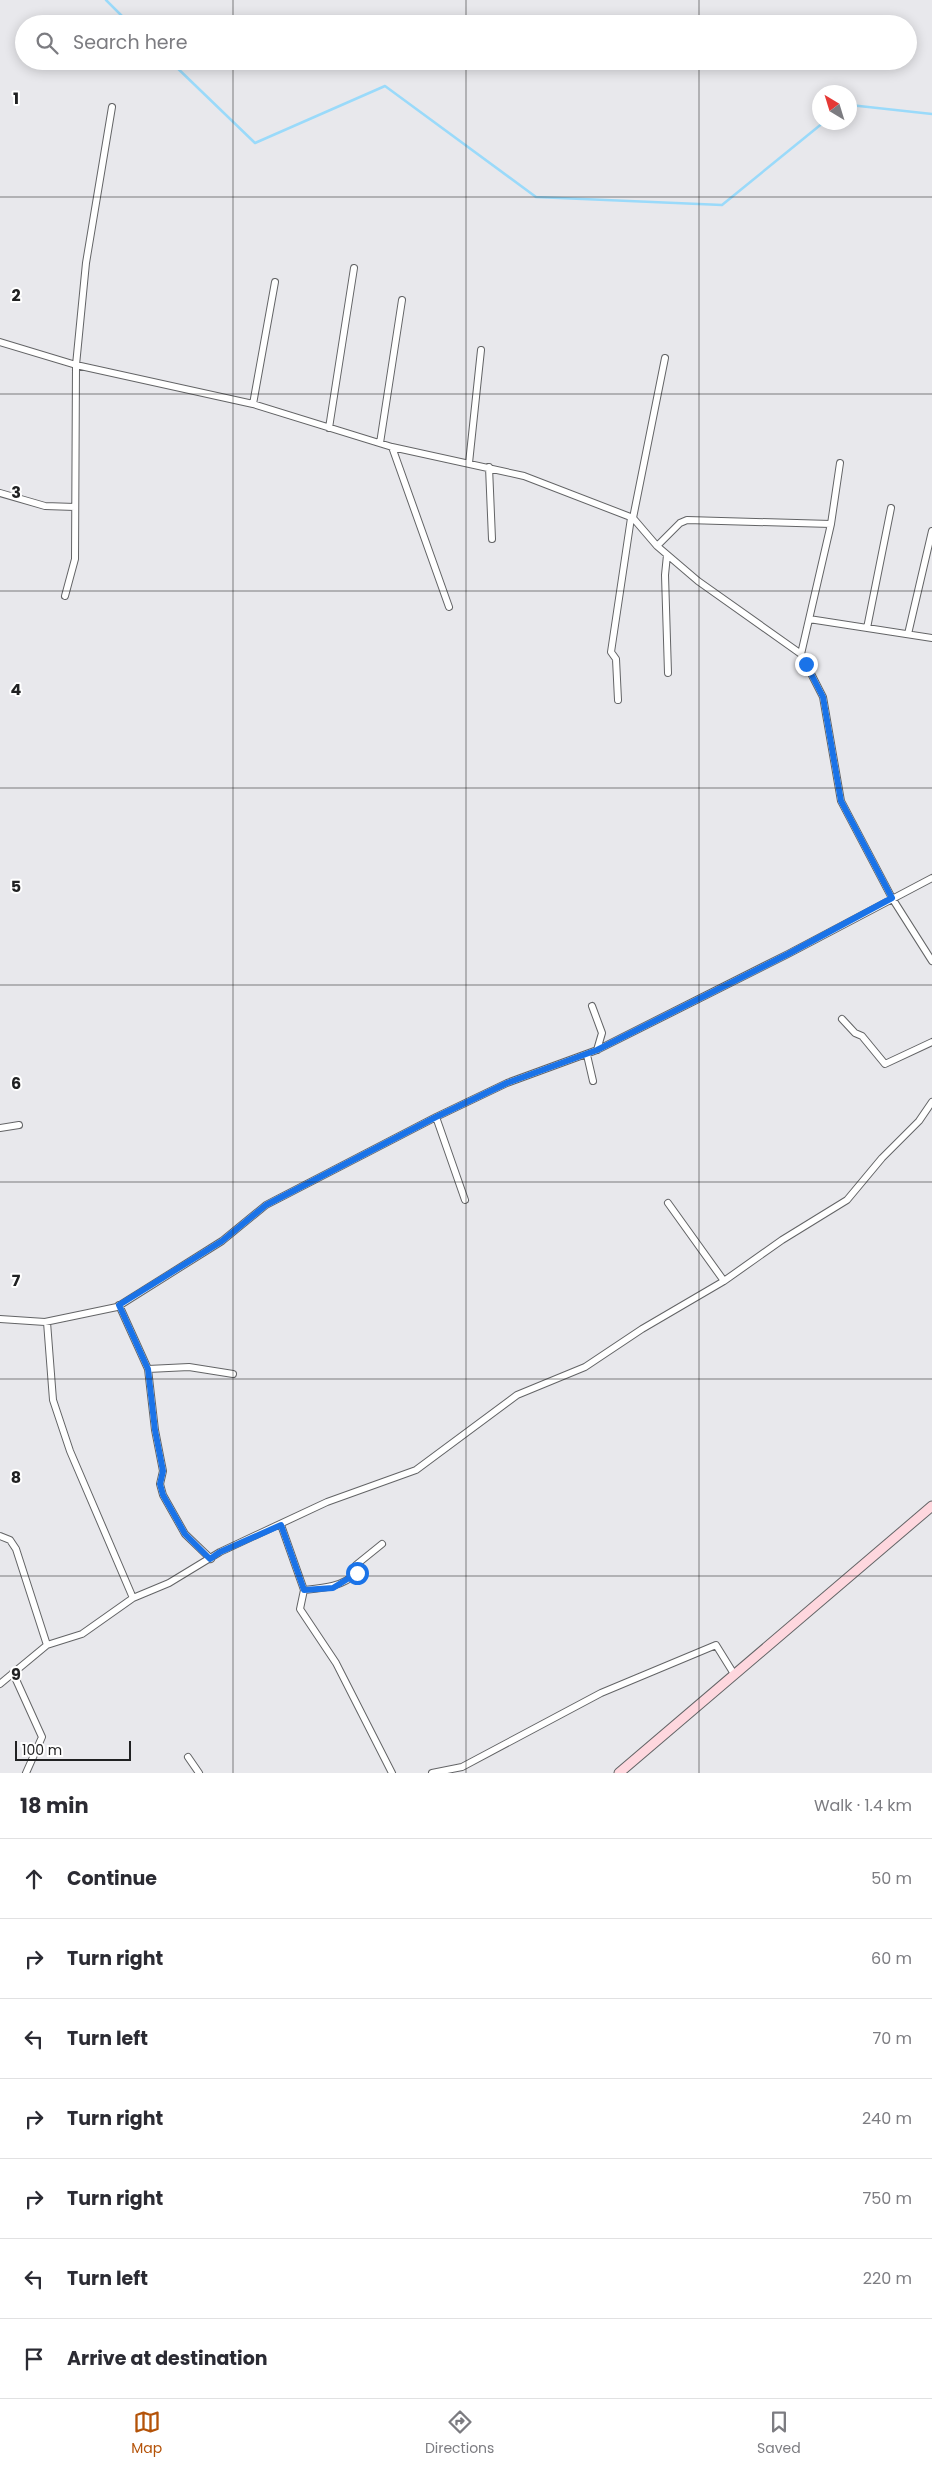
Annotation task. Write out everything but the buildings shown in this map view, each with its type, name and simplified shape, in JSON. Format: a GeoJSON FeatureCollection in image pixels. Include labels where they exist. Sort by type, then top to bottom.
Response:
{"type":"FeatureCollection","features":[{"type":"Feature","properties":{"kind":"main road"},"geometry":{"type":"LineString","coordinates":[[620,1773],[932,1506]]}},
{"type":"Feature","properties":{"kind":"street"},"geometry":{"type":"LineString","coordinates":[[65,596],[75,559],[76,365],[86,263],[112,107]]}},
{"type":"Feature","properties":{"kind":"street"},"geometry":{"type":"LineString","coordinates":[[329,428],[354,268]]}},
{"type":"Feature","properties":{"kind":"street"},"geometry":{"type":"LineString","coordinates":[[254,404],[275,282]]}},
{"type":"Feature","properties":{"kind":"street"},"geometry":{"type":"LineString","coordinates":[[380,443],[402,300]]}},
{"type":"Feature","properties":{"kind":"street"},"geometry":{"type":"LineString","coordinates":[[0,342],[76,365],[254,404],[392,447],[524,476],[632,518],[657,546],[698,581],[800,654],[823,697],[841,801],[892,898],[932,961]]}},
{"type":"Feature","properties":{"kind":"street"},"geometry":{"type":"LineString","coordinates":[[469,463],[481,350]]}},
{"type":"Feature","properties":{"kind":"street"},"geometry":{"type":"LineString","coordinates":[[618,700],[616,659],[611,652],[632,518],[665,358]]}},
{"type":"Feature","properties":{"kind":"street"},"geometry":{"type":"LineString","coordinates":[[392,447],[449,607]]}},
{"type":"Feature","properties":{"kind":"street"},"geometry":{"type":"LineString","coordinates":[[800,654],[831,524],[840,463]]}},
{"type":"Feature","properties":{"kind":"street"},"geometry":{"type":"LineString","coordinates":[[489,467],[492,538]]}},
{"type":"Feature","properties":{"kind":"street"},"geometry":{"type":"LineString","coordinates":[[0,493],[45,506],[75,508]]}},
{"type":"Feature","properties":{"kind":"street"},"geometry":{"type":"LineString","coordinates":[[867,628],[892,508]]}},
{"type":"Feature","properties":{"kind":"street"},"geometry":{"type":"LineString","coordinates":[[657,546],[680,523],[687,520],[831,524]]}},
{"type":"Feature","properties":{"kind":"street"},"geometry":{"type":"LineString","coordinates":[[908,634],[932,531]]}},
{"type":"Feature","properties":{"kind":"street"},"geometry":{"type":"LineString","coordinates":[[667,555],[665,575],[668,673]]}},
{"type":"Feature","properties":{"kind":"street"},"geometry":{"type":"LineString","coordinates":[[809,619],[932,638]]}},
{"type":"Feature","properties":{"kind":"street"},"geometry":{"type":"LineString","coordinates":[[0,1319],[47,1322],[119,1305],[222,1241],[266,1205],[436,1117],[507,1083],[597,1050],[780,958],[932,878]]}},
{"type":"Feature","properties":{"kind":"street"},"geometry":{"type":"LineString","coordinates":[[592,1006],[602,1033],[597,1050]]}},
{"type":"Feature","properties":{"kind":"street"},"geometry":{"type":"LineString","coordinates":[[842,1019],[855,1033],[862,1036],[885,1064],[932,1042]]}},
{"type":"Feature","properties":{"kind":"street"},"geometry":{"type":"LineString","coordinates":[[586,1055],[593,1081]]}},
{"type":"Feature","properties":{"kind":"street"},"geometry":{"type":"LineString","coordinates":[[0,1684],[47,1645],[82,1634],[133,1598],[169,1584],[220,1552],[327,1502],[416,1470],[517,1395],[585,1367],[642,1329],[724,1281],[782,1240],[847,1200],[882,1158],[919,1121],[932,1102]]}},
{"type":"Feature","properties":{"kind":"street"},"geometry":{"type":"LineString","coordinates":[[436,1117],[465,1200]]}},
{"type":"Feature","properties":{"kind":"street"},"geometry":{"type":"LineString","coordinates":[[0,1128],[19,1125]]}},
{"type":"Feature","properties":{"kind":"street"},"geometry":{"type":"LineString","coordinates":[[668,1204],[724,1281]]}},
{"type":"Feature","properties":{"kind":"street"},"geometry":{"type":"LineString","coordinates":[[119,1305],[148,1369],[155,1430],[163,1471],[160,1484],[163,1495],[185,1534],[210,1559]]}},
{"type":"Feature","properties":{"kind":"street"},"geometry":{"type":"LineString","coordinates":[[47,1322],[53,1400],[70,1451],[133,1598]]}},
{"type":"Feature","properties":{"kind":"street"},"geometry":{"type":"LineString","coordinates":[[148,1369],[189,1367],[233,1374]]}},
{"type":"Feature","properties":{"kind":"street"},"geometry":{"type":"LineString","coordinates":[[281,1525],[304,1590],[300,1609],[336,1663],[392,1773]]}},
{"type":"Feature","properties":{"kind":"street"},"geometry":{"type":"LineString","coordinates":[[0,1536],[10,1540],[16,1549],[47,1645]]}},
{"type":"Feature","properties":{"kind":"street"},"geometry":{"type":"LineString","coordinates":[[304,1590],[333,1588],[347,1580],[357,1573],[356,1566],[382,1544]]}},
{"type":"Feature","properties":{"kind":"street"},"geometry":{"type":"LineString","coordinates":[[432,1773],[462,1767],[601,1693],[716,1644],[734,1674]]}},
{"type":"Feature","properties":{"kind":"street"},"geometry":{"type":"LineString","coordinates":[[13,1673],[42,1737],[26,1773]]}},
{"type":"Feature","properties":{"kind":"street"},"geometry":{"type":"LineString","coordinates":[[188,1757],[199,1773]]}},
{"type":"Feature","properties":{"kind":"waterway"},"geometry":{"type":"LineString","coordinates":[[106,0],[121,15]]}},
{"type":"Feature","properties":{"kind":"waterway"},"geometry":{"type":"LineString","coordinates":[[179,70],[255,143],[385,86],[536,197],[722,205],[814,130]]}},
{"type":"Feature","properties":{"kind":"waterway"},"geometry":{"type":"LineString","coordinates":[[857,106],[932,114]]}},
{"type":"Feature","properties":{"kind":"route"},"geometry":{"type":"LineString","coordinates":[[357,1573],[333,1588],[304,1590],[281,1525],[220,1552],[210,1559],[196,1547],[176,1520],[163,1495],[160,1484],[160,1475],[163,1471],[155,1430],[148,1369],[119,1305],[222,1241],[266,1205],[436,1117],[507,1083],[597,1050],[788,954],[892,898],[841,801],[823,697],[806,664]]}}]}
